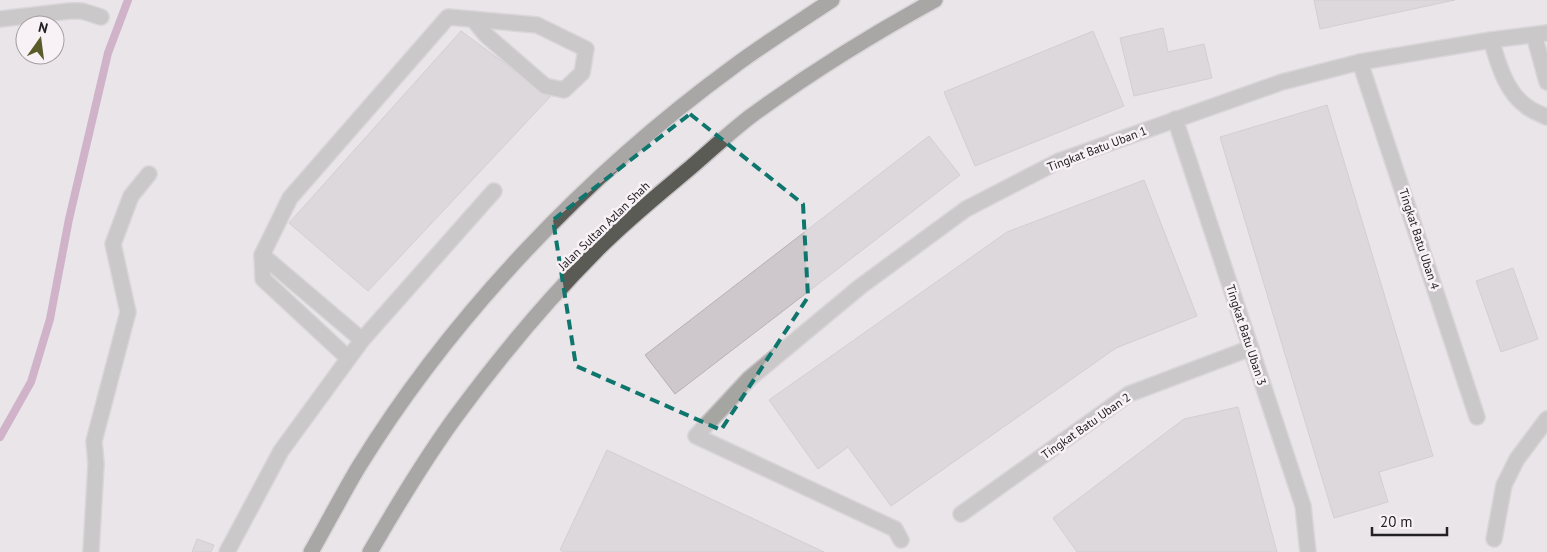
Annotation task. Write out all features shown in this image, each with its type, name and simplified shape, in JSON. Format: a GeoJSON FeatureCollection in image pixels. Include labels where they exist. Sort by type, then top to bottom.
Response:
{"type":"FeatureCollection","features":[{"type":"Feature","properties":{"kind":"highway"},"geometry":{"type":"LineString","coordinates":[[311,552],[359,468],[394,414],[432,361],[474,309],[517,261],[574,202],[645,137],[733,67],[832,0]]}},
{"type":"Feature","properties":{"kind":"highway","name":"Jalan Sultan Azlan Shah"},"geometry":{"type":"LineString","coordinates":[[370,552],[458,413],[542,309],[600,248],[652,199],[750,117],[823,65],[935,0]]}},
{"type":"Feature","properties":{"kind":"street"},"geometry":{"type":"LineString","coordinates":[[0,19],[69,11],[82,11],[101,16]]}},
{"type":"Feature","properties":{"kind":"street"},"geometry":{"type":"LineString","coordinates":[[348,358],[263,279],[262,255],[290,198],[448,17],[473,19],[537,25],[586,49],[582,73],[564,90],[546,86],[486,35],[473,19]]}},
{"type":"Feature","properties":{"kind":"street"},"geometry":{"type":"LineString","coordinates":[[1540,34],[1547,82]]}},
{"type":"Feature","properties":{"kind":"street","name":"Tingkat Batu Uban 1"},"geometry":{"type":"LineString","coordinates":[[901,540],[895,529],[696,436],[749,379],[861,286],[966,209],[1059,161],[1282,82],[1360,62],[1491,40],[1540,34]]}},
{"type":"Feature","properties":{"kind":"street"},"geometry":{"type":"LineString","coordinates":[[1491,40],[1500,68],[1511,90],[1525,106],[1547,117]]}},
{"type":"Feature","properties":{"kind":"street","name":"Tingkat Batu Uban 4"},"geometry":{"type":"LineString","coordinates":[[1360,62],[1477,417]]}},
{"type":"Feature","properties":{"kind":"street","name":"Tingkat Batu Uban 3"},"geometry":{"type":"LineString","coordinates":[[1175,119],[1303,506],[1308,552]]}},
{"type":"Feature","properties":{"kind":"street"},"geometry":{"type":"LineString","coordinates":[[91,552],[96,464],[94,441],[128,312],[113,244],[131,196],[149,174]]}},
{"type":"Feature","properties":{"kind":"street"},"geometry":{"type":"LineString","coordinates":[[227,552],[281,451],[348,358],[494,192]]}},
{"type":"Feature","properties":{"kind":"street"},"geometry":{"type":"LineString","coordinates":[[262,255],[362,340]]}},
{"type":"Feature","properties":{"kind":"street","name":"Tingkat Batu Uban 2"},"geometry":{"type":"LineString","coordinates":[[960,514],[1129,394],[1251,348]]}},
{"type":"Feature","properties":{"kind":"street"},"geometry":{"type":"LineString","coordinates":[[1494,539],[1504,485],[1517,459],[1547,419]]}},
{"type":"Feature","properties":{"kind":"highlighted area"},"geometry":{"type":"Polygon","coordinates":[[[690,114],[803,204],[808,297],[721,430],[576,366],[553,220],[690,114]]]}},
{"type":"Feature","properties":{"kind":"building"},"geometry":{"type":"Polygon","coordinates":[[[1314,0],[1455,0],[1320,29],[1314,0]]]}},
{"type":"Feature","properties":{"kind":"building"},"geometry":{"type":"Polygon","coordinates":[[[1163,28],[1168,52],[1204,44],[1212,78],[1134,96],[1120,38],[1163,28]]]}},
{"type":"Feature","properties":{"kind":"building"},"geometry":{"type":"Polygon","coordinates":[[[461,31],[550,97],[368,291],[289,223],[461,31]]]}},
{"type":"Feature","properties":{"kind":"building"},"geometry":{"type":"Polygon","coordinates":[[[1093,31],[1124,106],[975,166],[944,92],[1093,31]]]}},
{"type":"Feature","properties":{"kind":"building"},"geometry":{"type":"Polygon","coordinates":[[[1327,105],[1433,456],[1379,472],[1388,502],[1334,518],[1220,137],[1327,105]]]}},
{"type":"Feature","properties":{"kind":"building"},"geometry":{"type":"Polygon","coordinates":[[[929,136],[960,175],[675,394],[645,355],[929,136]]]}},
{"type":"Feature","properties":{"kind":"building"},"geometry":{"type":"Polygon","coordinates":[[[1144,180],[1197,316],[1116,348],[891,506],[848,447],[818,469],[769,400],[1007,232],[1144,180]]]}},
{"type":"Feature","properties":{"kind":"building"},"geometry":{"type":"Polygon","coordinates":[[[1513,268],[1538,339],[1501,352],[1476,281],[1513,268]]]}},
{"type":"Feature","properties":{"kind":"building"},"geometry":{"type":"Polygon","coordinates":[[[1238,407],[1277,552],[1077,552],[1053,518],[1184,419],[1238,407]]]}},
{"type":"Feature","properties":{"kind":"building"},"geometry":{"type":"Polygon","coordinates":[[[607,450],[824,552],[564,552],[560,550],[607,450]]]}},
{"type":"Feature","properties":{"kind":"building"},"geometry":{"type":"Polygon","coordinates":[[[197,539],[214,545],[211,552],[192,552],[197,539]]]}},
{"type":"Feature","properties":{"kind":"waterway"},"geometry":{"type":"LineString","coordinates":[[0,437],[31,382],[50,319],[69,219],[108,53],[128,0]]}}]}
